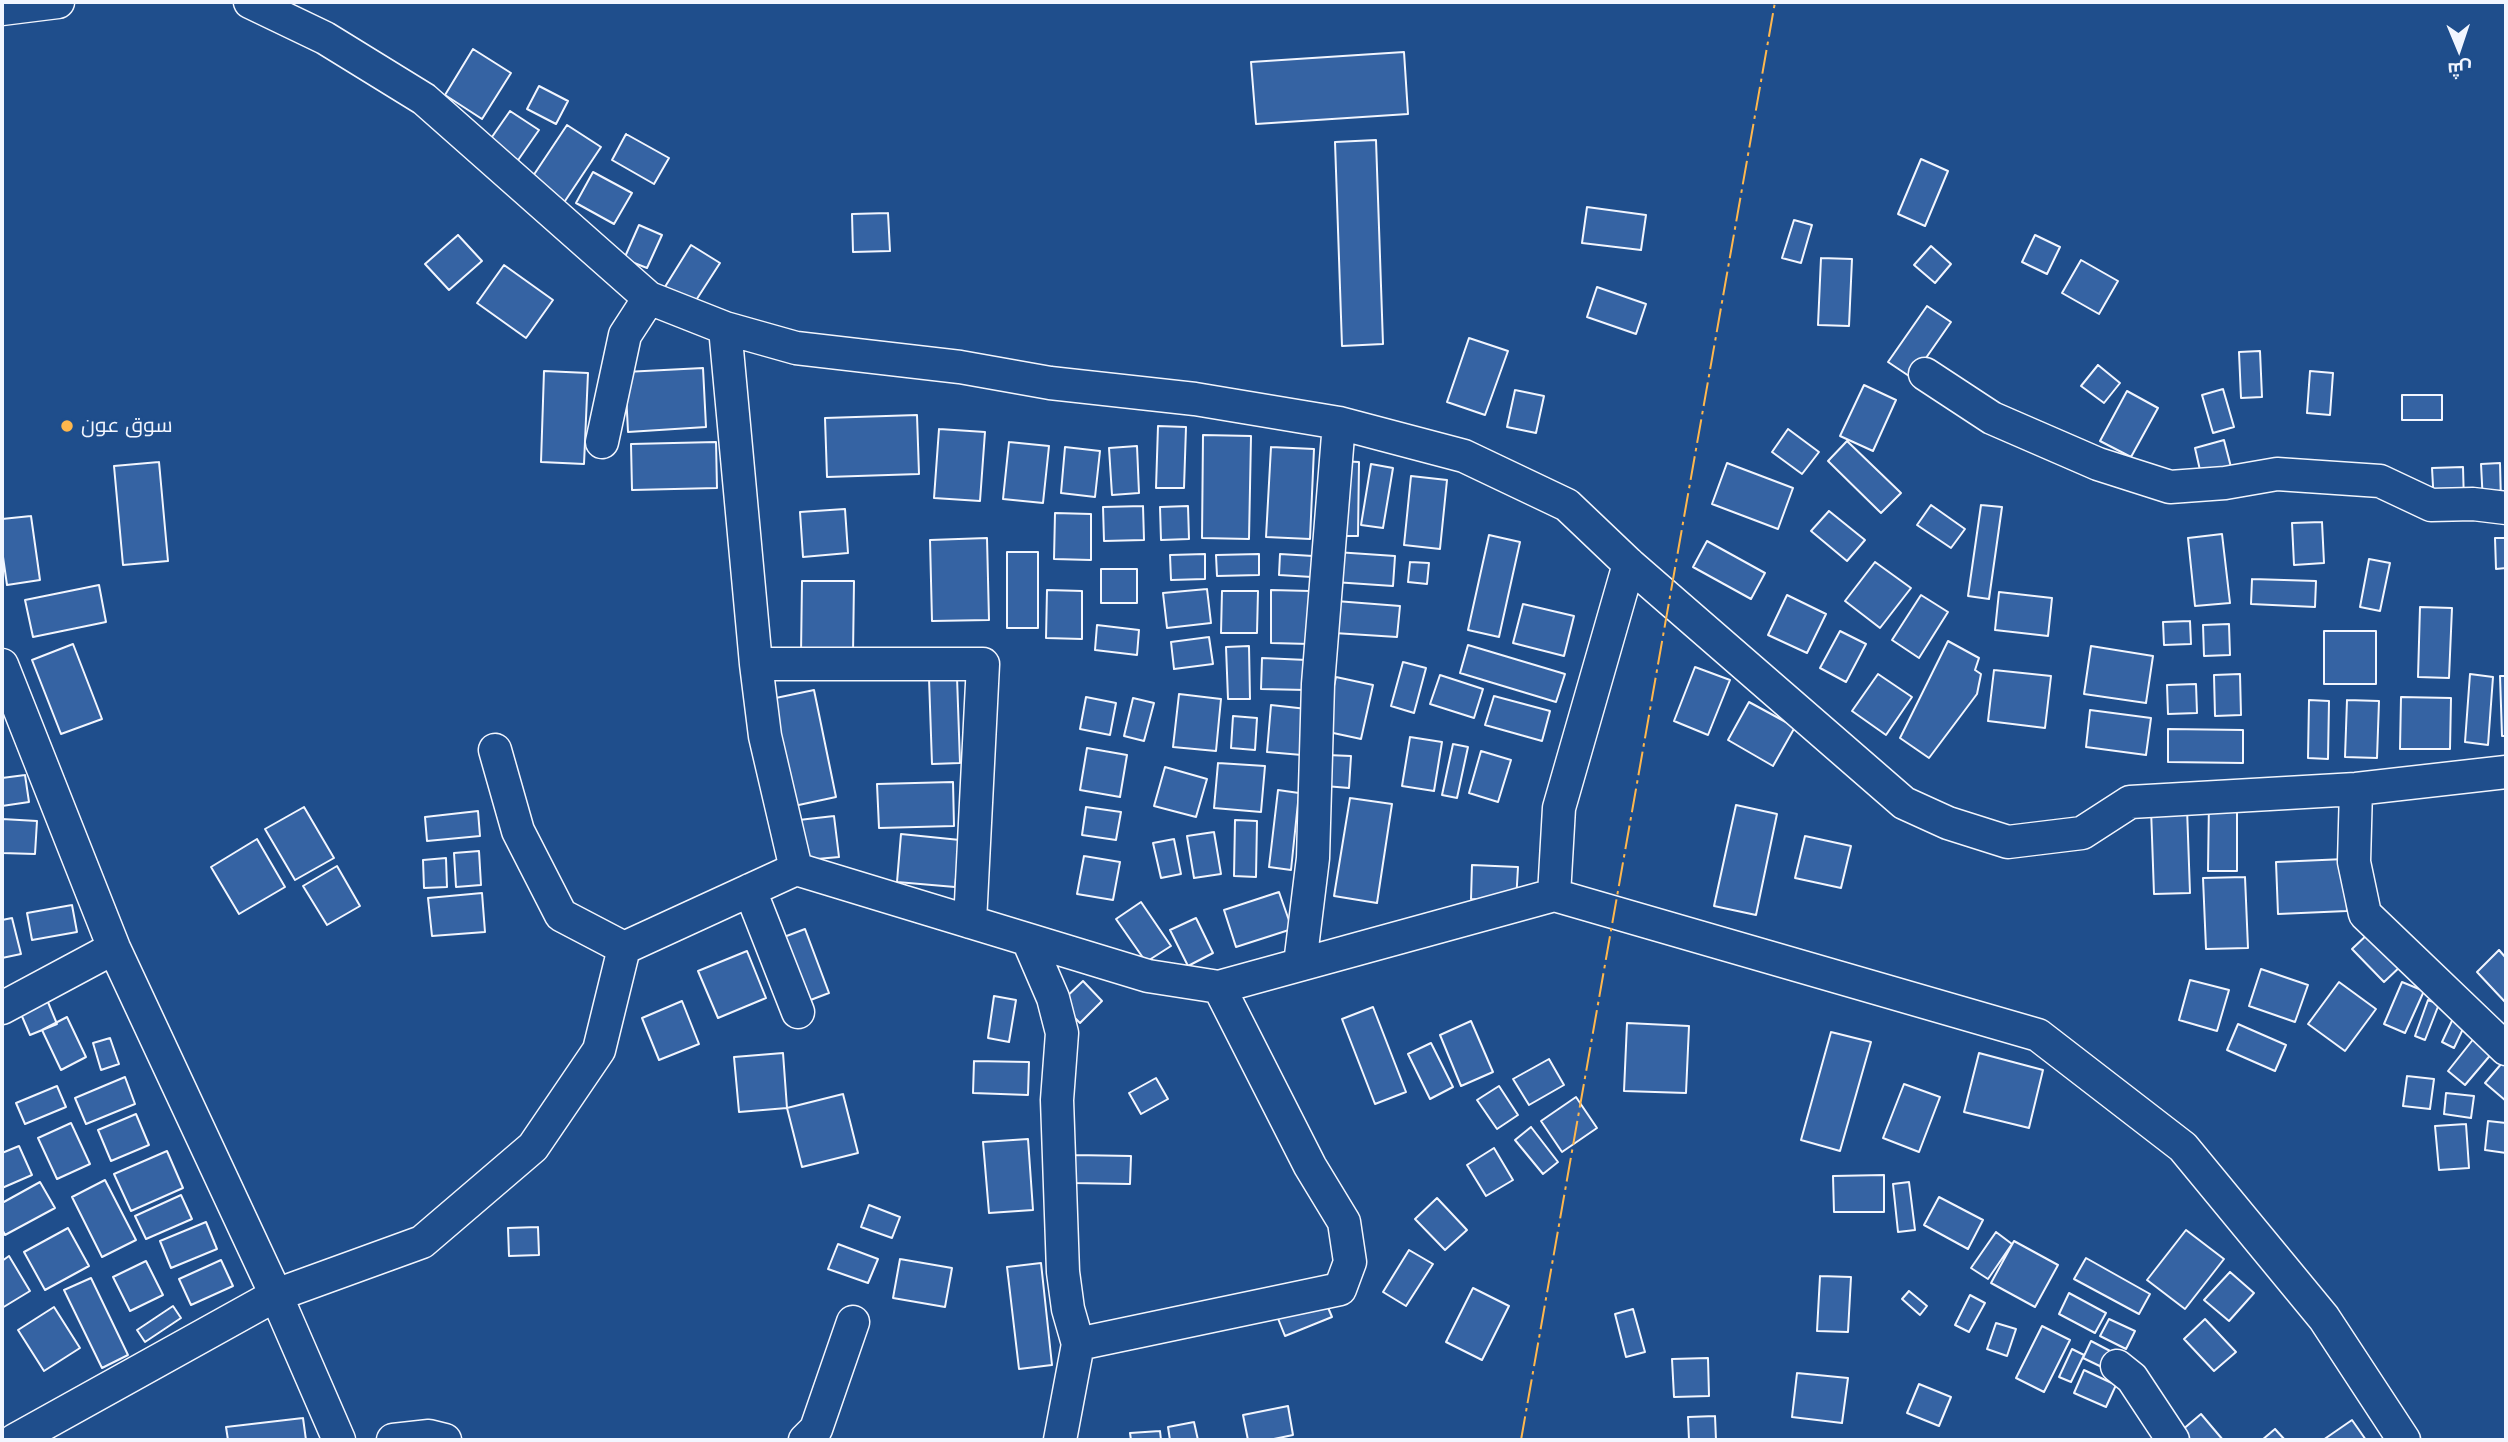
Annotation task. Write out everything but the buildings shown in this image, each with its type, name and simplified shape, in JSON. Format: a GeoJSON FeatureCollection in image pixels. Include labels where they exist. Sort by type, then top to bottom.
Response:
{"type":"FeatureCollection","features":[{"type":"Feature","properties":{"kind":"street"},"geometry":{"type":"LineString","coordinates":[[2,9],[58,2]]}},
{"type":"Feature","properties":{"kind":"street"},"geometry":{"type":"LineString","coordinates":[[250,2],[325,38],[424,99],[649,298],[724,328],[796,348],[960,367],[1050,383],[1195,398],[1339,423],[1464,456],[1567,505],[1629,564],[1904,803],[1948,823],[2008,842],[2082,833],[2130,802],[2356,789],[2506,772]]}},
{"type":"Feature","properties":{"kind":"street"},"geometry":{"type":"LineString","coordinates":[[602,442],[625,335],[649,298]]}},
{"type":"Feature","properties":{"kind":"street"},"geometry":{"type":"LineString","coordinates":[[724,328],[765,736],[796,869]]}},
{"type":"Feature","properties":{"kind":"street"},"geometry":{"type":"LineString","coordinates":[[1925,373],[1992,418],[2098,464],[2170,487],[2225,484],[2277,474],[2380,481],[2431,505],[2473,504],[2506,508]]}},
{"type":"Feature","properties":{"kind":"street"},"geometry":{"type":"LineString","coordinates":[[1300,964],[1312,858],[1318,684],[1339,423]]}},
{"type":"Feature","properties":{"kind":"street"},"geometry":{"type":"LineString","coordinates":[[1554,895],[1559,808],[1629,564]]}},
{"type":"Feature","properties":{"kind":"street"},"geometry":{"type":"LineString","coordinates":[[756,664],[983,664],[970,922]]}},
{"type":"Feature","properties":{"kind":"street"},"geometry":{"type":"LineString","coordinates":[[2,665],[114,948],[276,1295],[339,1440]]}},
{"type":"Feature","properties":{"kind":"street"},"geometry":{"type":"LineString","coordinates":[[495,750],[518,831],[561,915],[624,948]]}},
{"type":"Feature","properties":{"kind":"street"},"geometry":{"type":"LineString","coordinates":[[2356,789],[2354,862],[2365,914],[2506,1049]]}},
{"type":"Feature","properties":{"kind":"street"},"geometry":{"type":"LineString","coordinates":[[624,948],[796,869],[1148,976],[1219,986],[1554,895],[2038,1035],[2183,1147],[2324,1318],[2404,1440]]}},
{"type":"Feature","properties":{"kind":"street"},"geometry":{"type":"LineString","coordinates":[[750,890],[798,1012]]}},
{"type":"Feature","properties":{"kind":"street"},"geometry":{"type":"LineString","coordinates":[[1028,940],[1053,998],[1062,1033],[1057,1100],[1063,1272],[1068,1310],[1078,1344],[1060,1440]]}},
{"type":"Feature","properties":{"kind":"street"},"geometry":{"type":"LineString","coordinates":[[2,1007],[114,948]]}},
{"type":"Feature","properties":{"kind":"street"},"geometry":{"type":"LineString","coordinates":[[15,1440],[276,1295],[422,1242],[533,1147],[599,1050],[624,948]]}},
{"type":"Feature","properties":{"kind":"street"},"geometry":{"type":"LineString","coordinates":[[1078,1344],[1340,1289],[1350,1262],[1344,1222],[1310,1166],[1219,986]]}},
{"type":"Feature","properties":{"kind":"street"},"geometry":{"type":"LineString","coordinates":[[805,1440],[816,1429],[853,1322]]}},
{"type":"Feature","properties":{"kind":"street"},"geometry":{"type":"LineString","coordinates":[[2117,1366],[2132,1378],[2173,1440]]}},
{"type":"Feature","properties":{"kind":"street"},"geometry":{"type":"LineString","coordinates":[[393,1440],[429,1436],[445,1440]]}},
{"type":"Feature","properties":{"kind":"power"},"geometry":{"type":"LineString","coordinates":[[1521,1440],[1775,2]]}},
{"type":"Feature","properties":{"kind":"place","name":"سوق عون"},"geometry":{"type":"Point","coordinates":[67,426]}}]}
